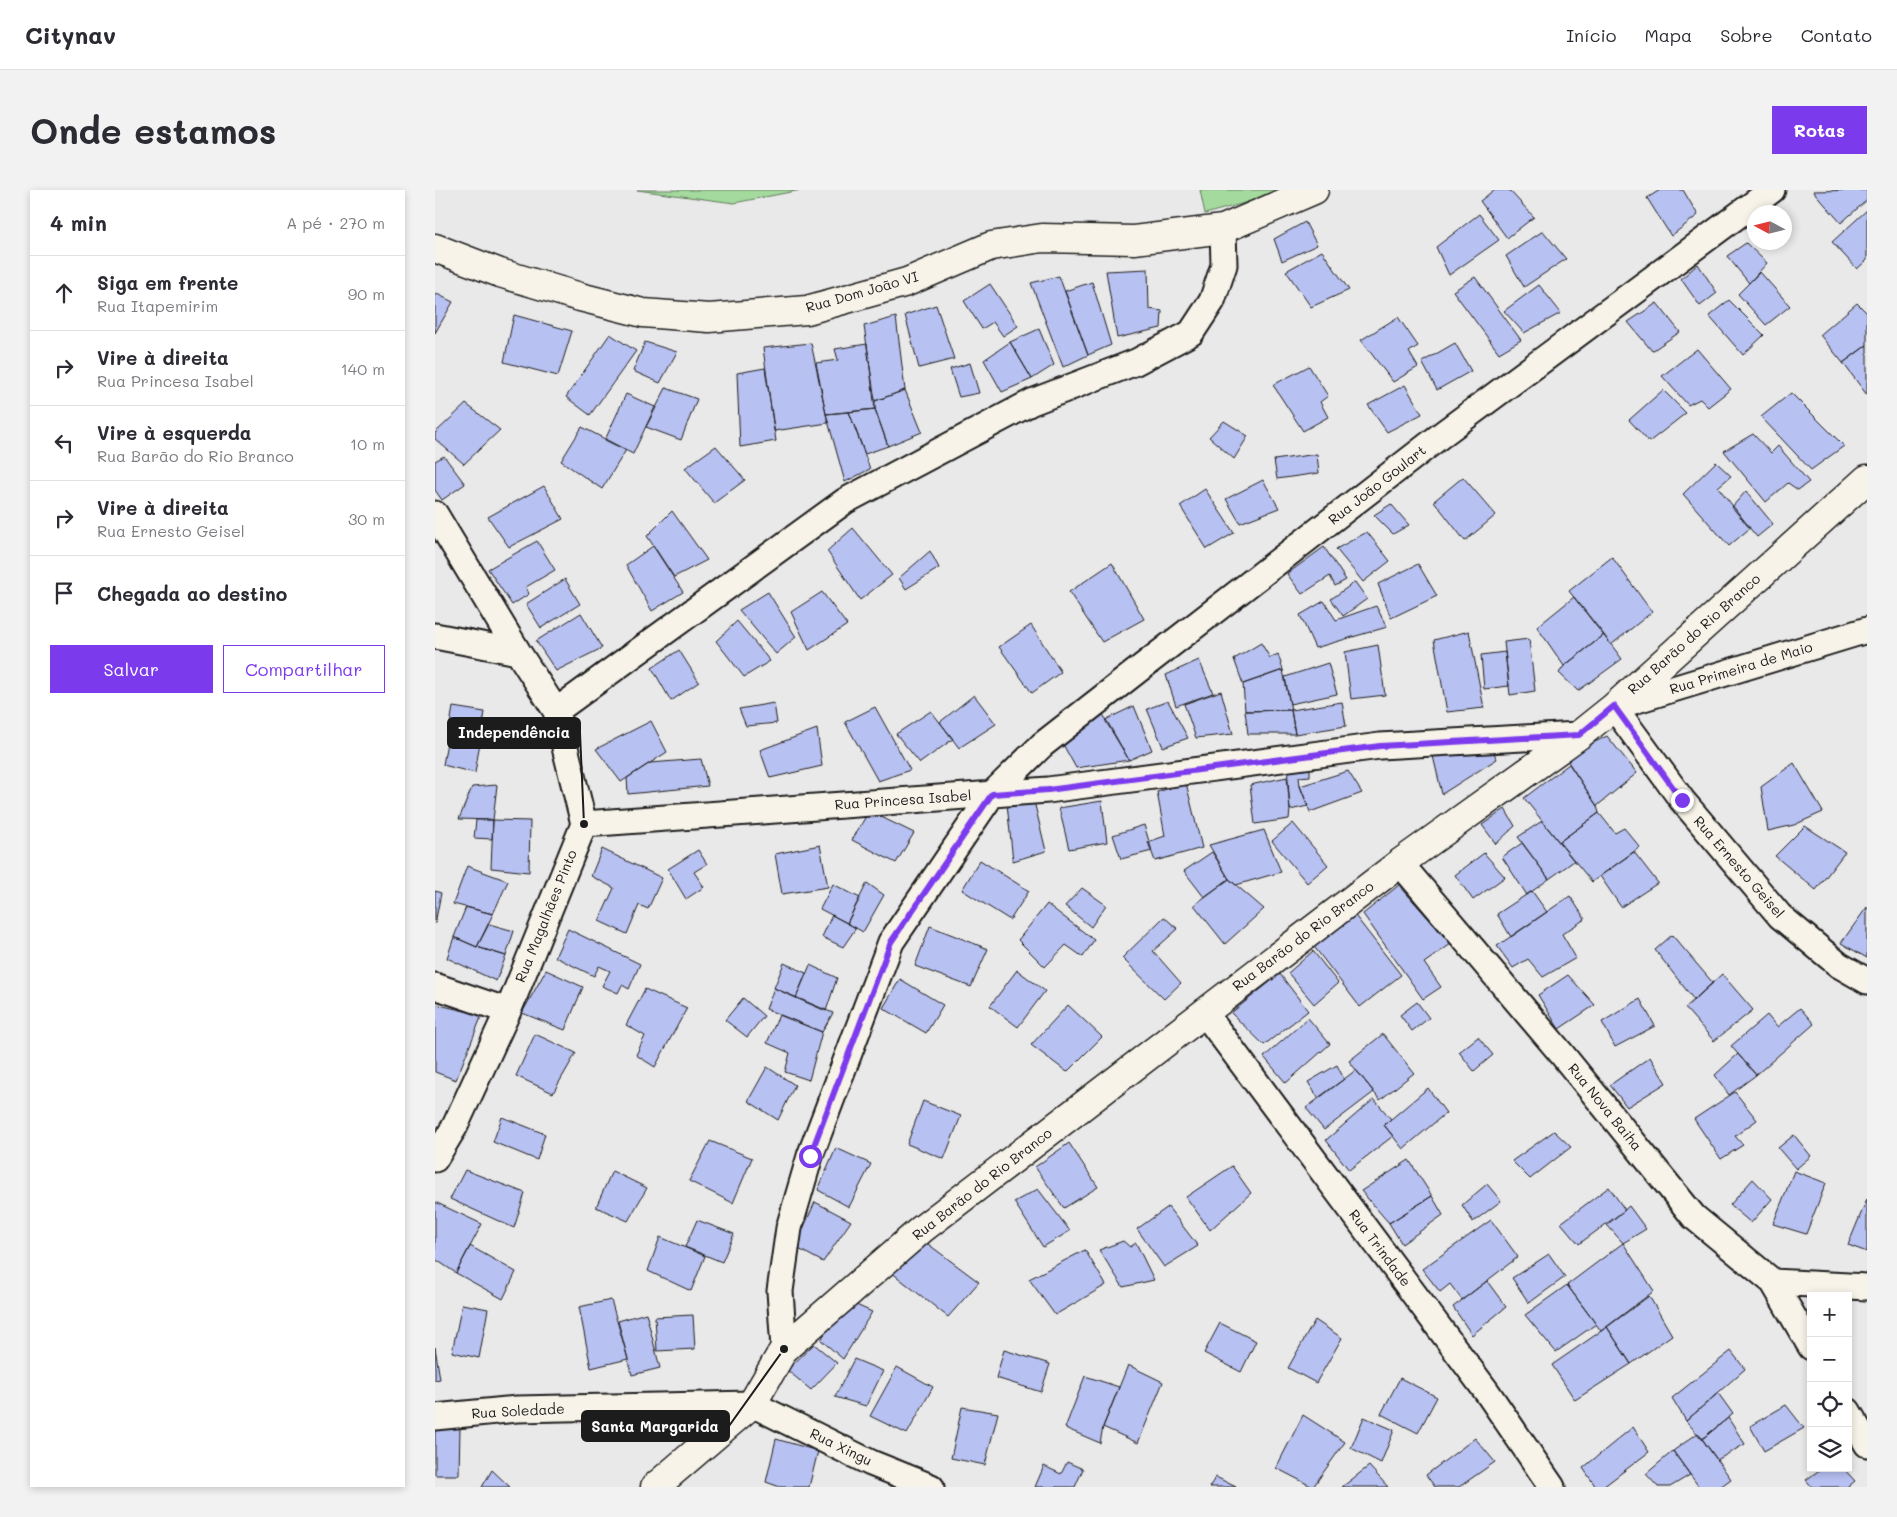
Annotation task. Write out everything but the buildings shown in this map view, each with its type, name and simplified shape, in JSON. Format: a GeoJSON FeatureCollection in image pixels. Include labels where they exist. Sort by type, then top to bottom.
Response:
{"type":"FeatureCollection","features":[{"type":"Feature","properties":{"kind":"street","name":"Rua Dom João VI"},"geometry":{"type":"LineString","coordinates":[[435,248],[499,273],[580,297],[643,313],[709,318],[807,310],[907,282],[991,246],[1042,238],[1134,240],[1223,229],[1314,190]]}},
{"type":"Feature","properties":{"kind":"street","name":"Rua João Goulart"},"geometry":{"type":"LineString","coordinates":[[784,1349],[780,1291],[789,1228],[813,1147],[891,942],[992,794],[1042,744],[1444,433],[1772,190]]}},
{"type":"Feature","properties":{"kind":"street"},"geometry":{"type":"LineString","coordinates":[[556,711],[845,501],[1032,402],[1136,362],[1191,333],[1212,301],[1224,265],[1223,229]]}},
{"type":"Feature","properties":{"kind":"street","name":"Rua Barão do Rio Branco"},"geometry":{"type":"LineString","coordinates":[[655,1487],[752,1404],[784,1349],[922,1229],[1400,862],[1579,735],[1614,706],[1867,479]]}},
{"type":"Feature","properties":{"kind":"street"},"geometry":{"type":"LineString","coordinates":[[435,514],[518,652],[556,711],[584,824]]}},
{"type":"Feature","properties":{"kind":"street","name":"Rua Primeira de Maio"},"geometry":{"type":"LineString","coordinates":[[1614,706],[1867,630]]}},
{"type":"Feature","properties":{"kind":"street"},"geometry":{"type":"LineString","coordinates":[[435,636],[518,652]]}},
{"type":"Feature","properties":{"kind":"street","name":"Rua Ernesto Geisel"},"geometry":{"type":"LineString","coordinates":[[1614,706],[1682,800],[1780,916],[1839,965],[1867,981]]}},
{"type":"Feature","properties":{"kind":"street","name":"Rua Princesa Isabel"},"geometry":{"type":"LineString","coordinates":[[584,824],[1048,790],[1380,746],[1579,735]]}},
{"type":"Feature","properties":{"kind":"street","name":"Rua Magalhães Pinto"},"geometry":{"type":"LineString","coordinates":[[435,1159],[455,1126],[508,1011],[584,824]]}},
{"type":"Feature","properties":{"kind":"street","name":"Rua Nova Baiha"},"geometry":{"type":"LineString","coordinates":[[1400,862],[1561,1053],[1694,1217],[1773,1282],[1807,1340]]}},
{"type":"Feature","properties":{"kind":"street"},"geometry":{"type":"LineString","coordinates":[[435,986],[508,1011]]}},
{"type":"Feature","properties":{"kind":"street","name":"Rua Trindade"},"geometry":{"type":"LineString","coordinates":[[1204,1012],[1487,1392],[1552,1487]]}},
{"type":"Feature","properties":{"kind":"street"},"geometry":{"type":"LineString","coordinates":[[1773,1282],[1867,1288]]}},
{"type":"Feature","properties":{"kind":"street","name":"Rua Soledade"},"geometry":{"type":"LineString","coordinates":[[435,1417],[517,1409],[752,1404]]}},
{"type":"Feature","properties":{"kind":"street","name":"Rua Xingu"},"geometry":{"type":"LineString","coordinates":[[752,1404],[871,1463],[931,1487]]}},
{"type":"Feature","properties":{"kind":"street"},"geometry":{"type":"LineString","coordinates":[[1852,1419],[1867,1444]]}},
{"type":"Feature","properties":{"kind":"green space"},"geometry":{"type":"Polygon","coordinates":[[[637,190],[801,190],[734,203],[637,190]]]}},
{"type":"Feature","properties":{"kind":"green space"},"geometry":{"type":"Polygon","coordinates":[[[1200,190],[1285,190],[1205,214],[1200,190]]]}},
{"type":"Feature","properties":{"kind":"place","name":"Independência"},"geometry":{"type":"Point","coordinates":[584,824]}},
{"type":"Feature","properties":{"kind":"place","name":"Santa Margarida"},"geometry":{"type":"Point","coordinates":[784,1349]}},
{"type":"Feature","properties":{"kind":"route"},"geometry":{"type":"LineString","coordinates":[[810,1156],[891,942],[992,794],[1048,790],[1380,746],[1579,735],[1614,706],[1682,800]]}}]}
